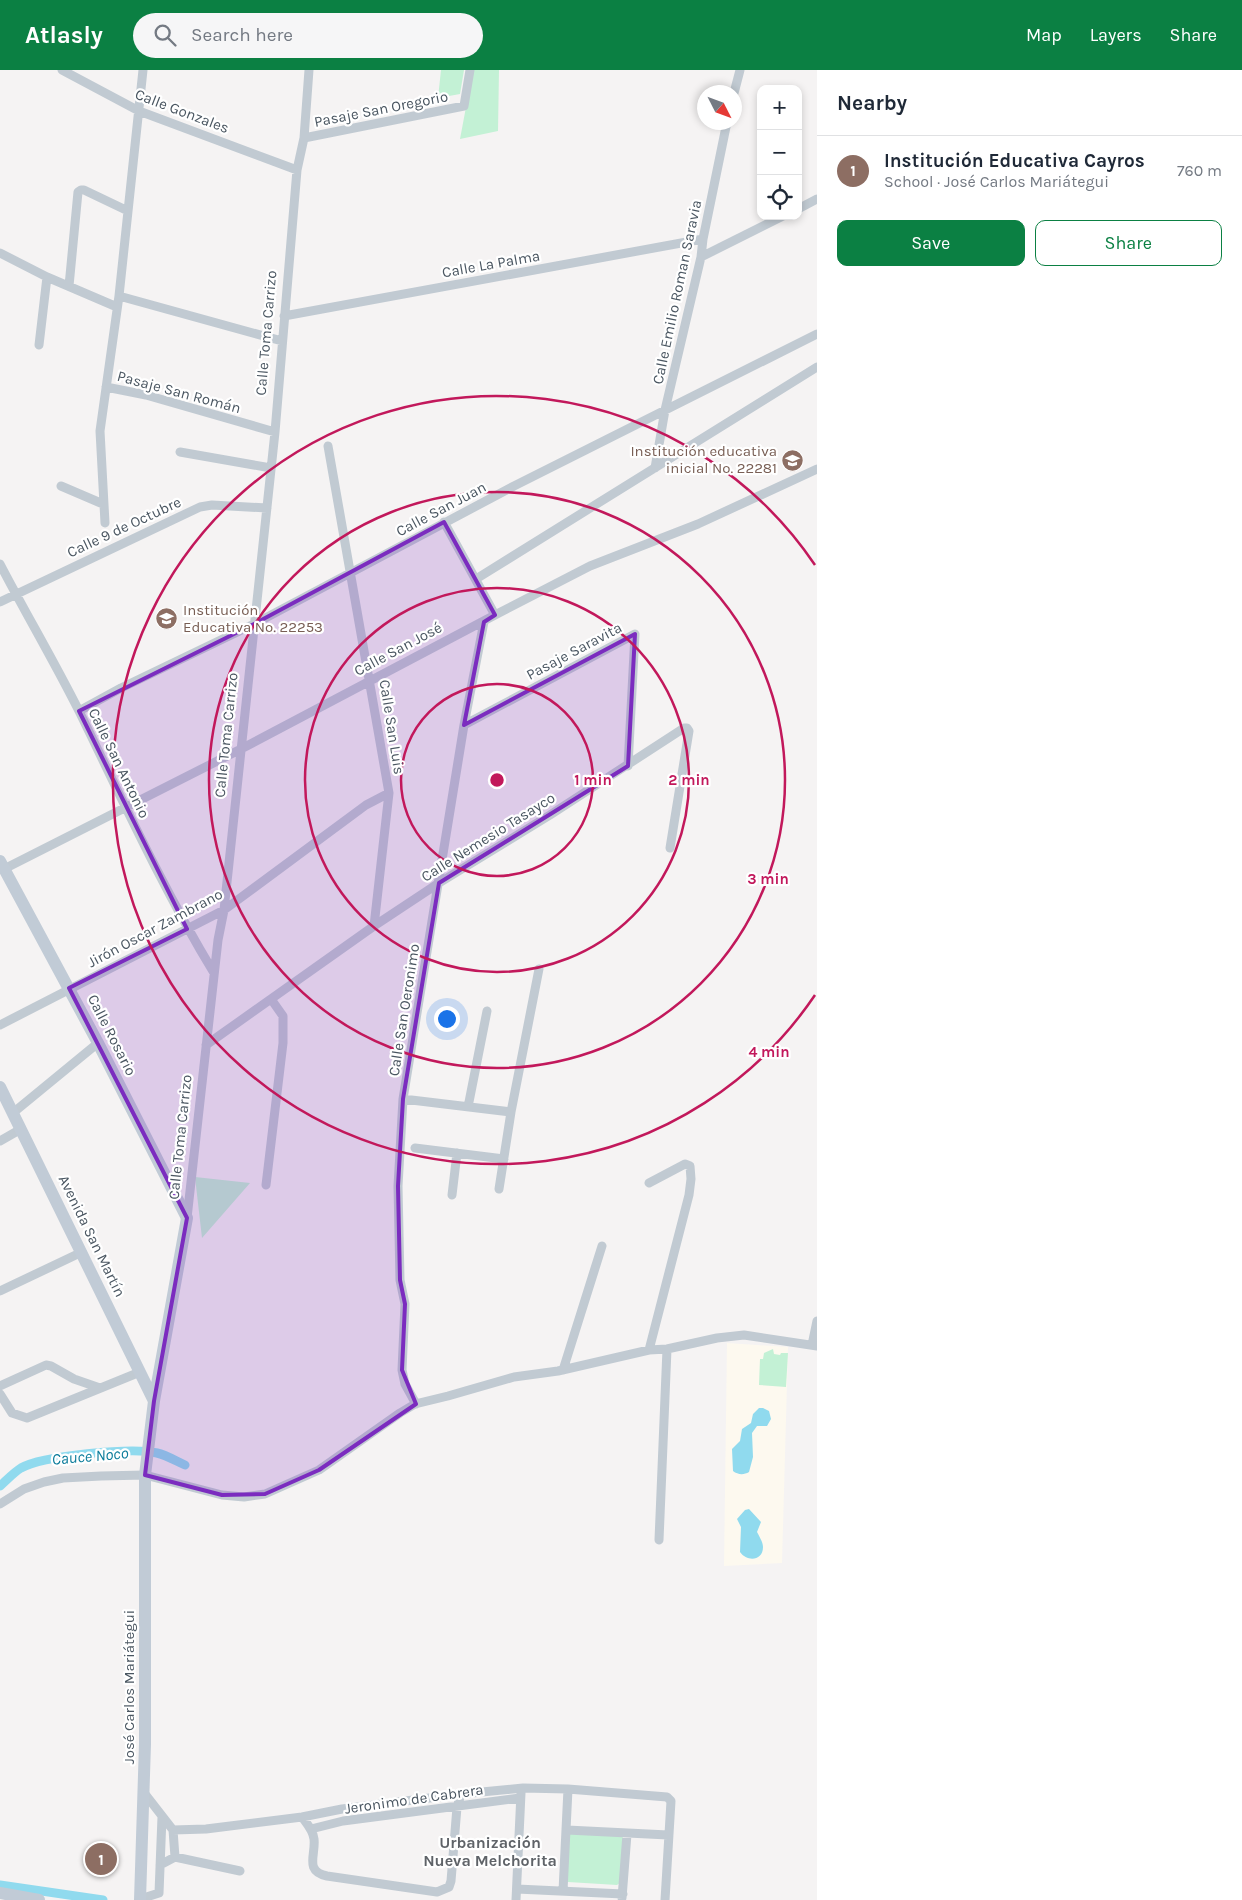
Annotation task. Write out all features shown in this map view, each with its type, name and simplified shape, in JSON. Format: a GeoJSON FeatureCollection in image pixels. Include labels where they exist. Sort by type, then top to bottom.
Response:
{"type":"FeatureCollection","features":[{"type":"Feature","properties":{"kind":"main road","name":"Calle Rosario"},"geometry":{"type":"LineString","coordinates":[[1,867],[69,988],[187,1218]]}},
{"type":"Feature","properties":{"kind":"main road","name":"Avenida San Martín"},"geometry":{"type":"LineString","coordinates":[[0,1087],[14,1112],[154,1401]]}},
{"type":"Feature","properties":{"kind":"main road","name":"Calle Toma Carrizo"},"geometry":{"type":"LineString","coordinates":[[147,1462],[154,1401],[187,1218]]}},
{"type":"Feature","properties":{"kind":"main road","name":"José Carlos Mariátegui"},"geometry":{"type":"LineString","coordinates":[[140,1899],[145,1794],[147,1462]]}},
{"type":"Feature","properties":{"kind":"main road"},"geometry":{"type":"LineString","coordinates":[[0,1893],[40,1900]]}},
{"type":"Feature","properties":{"kind":"street","name":"Calle Gonzales"},"geometry":{"type":"LineString","coordinates":[[62,70],[139,111],[297,170]]}},
{"type":"Feature","properties":{"kind":"street"},"geometry":{"type":"LineString","coordinates":[[104,523],[100,431],[119,296],[143,70]]}},
{"type":"Feature","properties":{"kind":"street","name":"Calle Toma Carrizo"},"geometry":{"type":"LineString","coordinates":[[187,1218],[218,940],[224,910],[267,508],[297,170],[304,138],[309,70]]}},
{"type":"Feature","properties":{"kind":"street","name":"Pasaje San Oregorio"},"geometry":{"type":"LineString","coordinates":[[304,138],[464,106],[470,70]]}},
{"type":"Feature","properties":{"kind":"street"},"geometry":{"type":"LineString","coordinates":[[736,85],[740,70]]}},
{"type":"Feature","properties":{"kind":"street","name":"Calle Emilio Roman Saravia"},"geometry":{"type":"LineString","coordinates":[[655,468],[665,410],[702,257],[703,239],[725,130]]}},
{"type":"Feature","properties":{"kind":"street"},"geometry":{"type":"LineString","coordinates":[[69,286],[78,192],[84,190],[128,210]]}},
{"type":"Feature","properties":{"kind":"street"},"geometry":{"type":"LineString","coordinates":[[802,207],[817,199]]}},
{"type":"Feature","properties":{"kind":"street"},"geometry":{"type":"LineString","coordinates":[[702,257],[775,220]]}},
{"type":"Feature","properties":{"kind":"street","name":"Calle La Palma"},"geometry":{"type":"LineString","coordinates":[[284,316],[703,239]]}},
{"type":"Feature","properties":{"kind":"street"},"geometry":{"type":"LineString","coordinates":[[0,254],[47,277],[117,307]]}},
{"type":"Feature","properties":{"kind":"street"},"geometry":{"type":"LineString","coordinates":[[39,346],[47,277]]}},
{"type":"Feature","properties":{"kind":"street"},"geometry":{"type":"LineString","coordinates":[[119,296],[282,342]]}},
{"type":"Feature","properties":{"kind":"street","name":"Calle San Juan"},"geometry":{"type":"LineString","coordinates":[[79,711],[121,688],[254,624],[444,522],[817,334]]}},
{"type":"Feature","properties":{"kind":"street"},"geometry":{"type":"LineString","coordinates":[[476,579],[817,367]]}},
{"type":"Feature","properties":{"kind":"street","name":"Pasaje San Román"},"geometry":{"type":"LineString","coordinates":[[106,387],[146,395],[275,432]]}},
{"type":"Feature","properties":{"kind":"street","name":"Calle San Luis"},"geometry":{"type":"LineString","coordinates":[[328,446],[371,681],[389,793],[374,926]]}},
{"type":"Feature","properties":{"kind":"street"},"geometry":{"type":"LineString","coordinates":[[180,452],[271,468]]}},
{"type":"Feature","properties":{"kind":"street","name":"Calle San José"},"geometry":{"type":"LineString","coordinates":[[1,867],[125,809],[241,750],[590,566],[698,524],[817,469]]}},
{"type":"Feature","properties":{"kind":"street"},"geometry":{"type":"LineString","coordinates":[[61,486],[103,504]]}},
{"type":"Feature","properties":{"kind":"street","name":"Calle 9 de Octubre"},"geometry":{"type":"LineString","coordinates":[[0,602],[15,593],[200,507],[212,505],[267,508]]}},
{"type":"Feature","properties":{"kind":"street"},"geometry":{"type":"LineString","coordinates":[[444,522],[495,615]]}},
{"type":"Feature","properties":{"kind":"street","name":"Calle San Antonio"},"geometry":{"type":"LineString","coordinates":[[0,564],[79,711],[125,809],[187,929],[214,974]]}},
{"type":"Feature","properties":{"kind":"street","name":"Calle San Oeronimo"},"geometry":{"type":"LineString","coordinates":[[416,1404],[405,1384],[402,1370],[405,1304],[400,1280],[398,1186],[403,1099],[464,725],[484,622]]}},
{"type":"Feature","properties":{"kind":"street","name":"Pasaje Saravita"},"geometry":{"type":"LineString","coordinates":[[464,725],[635,634],[628,766]]}},
{"type":"Feature","properties":{"kind":"street","name":"Calle Nemesio Tasayco"},"geometry":{"type":"LineString","coordinates":[[206,1045],[374,926],[439,883],[628,766],[684,728],[687,728],[689,731],[670,848]]}},
{"type":"Feature","properties":{"kind":"street","name":"Jirón Oscar Zambrano"},"geometry":{"type":"LineString","coordinates":[[0,1025],[224,910],[366,805],[389,793]]}},
{"type":"Feature","properties":{"kind":"street"},"geometry":{"type":"LineString","coordinates":[[500,1189],[510,1112],[539,969]]}},
{"type":"Feature","properties":{"kind":"street"},"geometry":{"type":"LineString","coordinates":[[266,1185],[282,1044],[283,1016],[270,999]]}},
{"type":"Feature","properties":{"kind":"street"},"geometry":{"type":"LineString","coordinates":[[468,1107],[486,1011]]}},
{"type":"Feature","properties":{"kind":"street"},"geometry":{"type":"LineString","coordinates":[[14,1112],[98,1043]]}},
{"type":"Feature","properties":{"kind":"street"},"geometry":{"type":"LineString","coordinates":[[403,1099],[510,1112]]}},
{"type":"Feature","properties":{"kind":"street"},"geometry":{"type":"LineString","coordinates":[[0,1141],[21,1129]]}},
{"type":"Feature","properties":{"kind":"street"},"geometry":{"type":"LineString","coordinates":[[415,1148],[504,1159]]}},
{"type":"Feature","properties":{"kind":"street"},"geometry":{"type":"LineString","coordinates":[[452,1195],[457,1153]]}},
{"type":"Feature","properties":{"kind":"street"},"geometry":{"type":"LineString","coordinates":[[649,1183],[685,1164],[690,1166],[689,1195],[649,1350]]}},
{"type":"Feature","properties":{"kind":"street"},"geometry":{"type":"LineString","coordinates":[[563,1370],[602,1246]]}},
{"type":"Feature","properties":{"kind":"street"},"geometry":{"type":"LineString","coordinates":[[0,1291],[82,1252]]}},
{"type":"Feature","properties":{"kind":"street"},"geometry":{"type":"LineString","coordinates":[[0,1504],[24,1489],[63,1478],[147,1462],[222,1495],[244,1497],[265,1494],[320,1470],[400,1413],[416,1404],[514,1377],[563,1370],[649,1350],[666,1349],[717,1338],[744,1335],[815,1345],[817,1321]]}},
{"type":"Feature","properties":{"kind":"street"},"geometry":{"type":"LineString","coordinates":[[658,1540],[666,1349]]}},
{"type":"Feature","properties":{"kind":"street"},"geometry":{"type":"LineString","coordinates":[[0,1386],[46,1365],[74,1379],[100,1388]]}},
{"type":"Feature","properties":{"kind":"street"},"geometry":{"type":"LineString","coordinates":[[0,1394],[12,1413],[26,1418],[140,1372]]}},
{"type":"Feature","properties":{"kind":"street"},"geometry":{"type":"LineString","coordinates":[[516,1900],[518,1889],[520,1798],[523,1788]]}},
{"type":"Feature","properties":{"kind":"street"},"geometry":{"type":"LineString","coordinates":[[173,1830],[206,1829],[302,1817],[342,1809],[523,1788],[568,1789],[667,1797],[671,1801],[665,1900]]}},
{"type":"Feature","properties":{"kind":"street"},"geometry":{"type":"LineString","coordinates":[[564,1891],[568,1789]]}},
{"type":"Feature","properties":{"kind":"street"},"geometry":{"type":"LineString","coordinates":[[145,1794],[173,1830],[176,1857]]}},
{"type":"Feature","properties":{"kind":"street"},"geometry":{"type":"LineString","coordinates":[[302,1817],[311,1829],[314,1838],[312,1857],[314,1870],[318,1873],[327,1876],[437,1892],[449,1887],[451,1881],[457,1807],[461,1794]]}},
{"type":"Feature","properties":{"kind":"street","name":"Jeronimo de Cabrera"},"geometry":{"type":"LineString","coordinates":[[311,1829],[343,1822],[520,1798]]}},
{"type":"Feature","properties":{"kind":"street"},"geometry":{"type":"LineString","coordinates":[[140,1899],[159,1893],[162,1817]]}},
{"type":"Feature","properties":{"kind":"street"},"geometry":{"type":"LineString","coordinates":[[566,1830],[668,1835]]}},
{"type":"Feature","properties":{"kind":"street"},"geometry":{"type":"LineString","coordinates":[[518,1889],[564,1891],[622,1897],[627,1834]]}},
{"type":"Feature","properties":{"kind":"street"},"geometry":{"type":"LineString","coordinates":[[160,1865],[176,1857],[240,1870]]}},
{"type":"Feature","properties":{"kind":"highlighted area"},"geometry":{"type":"Polygon","coordinates":[[[444,522],[495,615],[484,622],[464,725],[635,634],[628,766],[439,883],[403,1099],[398,1186],[400,1280],[405,1304],[402,1370],[416,1404],[319,1470],[265,1494],[222,1495],[145,1475],[154,1401],[187,1218],[69,988],[187,929],[79,711],[254,624],[444,522]]]}},
{"type":"Feature","properties":{"kind":"shaded area"},"geometry":{"type":"Polygon","coordinates":[[[727,1343],[788,1347],[782,1563],[724,1566],[727,1343]]]}},
{"type":"Feature","properties":{"kind":"green space"},"geometry":{"type":"Polygon","coordinates":[[[441,70],[464,70],[460,94],[438,98],[441,70]]]}},
{"type":"Feature","properties":{"kind":"green space"},"geometry":{"type":"Polygon","coordinates":[[[473,70],[499,70],[498,131],[460,139],[473,70]]]}},
{"type":"Feature","properties":{"kind":"green space"},"geometry":{"type":"Polygon","coordinates":[[[195,1177],[250,1183],[202,1238],[195,1177]]]}},
{"type":"Feature","properties":{"kind":"green space"},"geometry":{"type":"Polygon","coordinates":[[[773,1349],[774,1354],[788,1353],[786,1387],[759,1385],[760,1359],[763,1359],[764,1353],[773,1349]]]}},
{"type":"Feature","properties":{"kind":"green space"},"geometry":{"type":"Polygon","coordinates":[[[568,1828],[623,1832],[621,1882],[617,1885],[568,1882],[565,1880],[568,1828]]]}},
{"type":"Feature","properties":{"kind":"water"},"geometry":{"type":"Polygon","coordinates":[[[759,1408],[769,1411],[771,1419],[767,1426],[757,1426],[752,1433],[753,1457],[749,1472],[737,1473],[733,1471],[732,1449],[740,1441],[742,1429],[751,1423],[753,1414],[759,1408]]]}},
{"type":"Feature","properties":{"kind":"water"},"geometry":{"type":"Polygon","coordinates":[[[749,1509],[761,1522],[757,1532],[763,1547],[758,1557],[750,1559],[740,1552],[741,1527],[737,1519],[745,1510],[749,1509]]]}},
{"type":"Feature","properties":{"kind":"waterway","name":"Cauce Noco"},"geometry":{"type":"LineString","coordinates":[[0,1486],[21,1468],[67,1456],[145,1451],[160,1454],[185,1465]]}},
{"type":"Feature","properties":{"kind":"waterway"},"geometry":{"type":"LineString","coordinates":[[0,1885],[103,1900]]}},
{"type":"Feature","properties":{"kind":"place","name":"Institución educativa inicial No. 22281"},"geometry":{"type":"Point","coordinates":[793,460]}},
{"type":"Feature","properties":{"kind":"place","name":"Institución Educativa No. 22253"},"geometry":{"type":"Point","coordinates":[167,619]}},
{"type":"Feature","properties":{"kind":"place","name":"Institución Educativa Cayros"},"geometry":{"type":"Point","coordinates":[101,1859]}},
{"type":"Feature","properties":{"kind":"district","name":"Urbanización Nueva Melchorita"},"geometry":{"type":"Point","coordinates":[490,1851]}}]}
